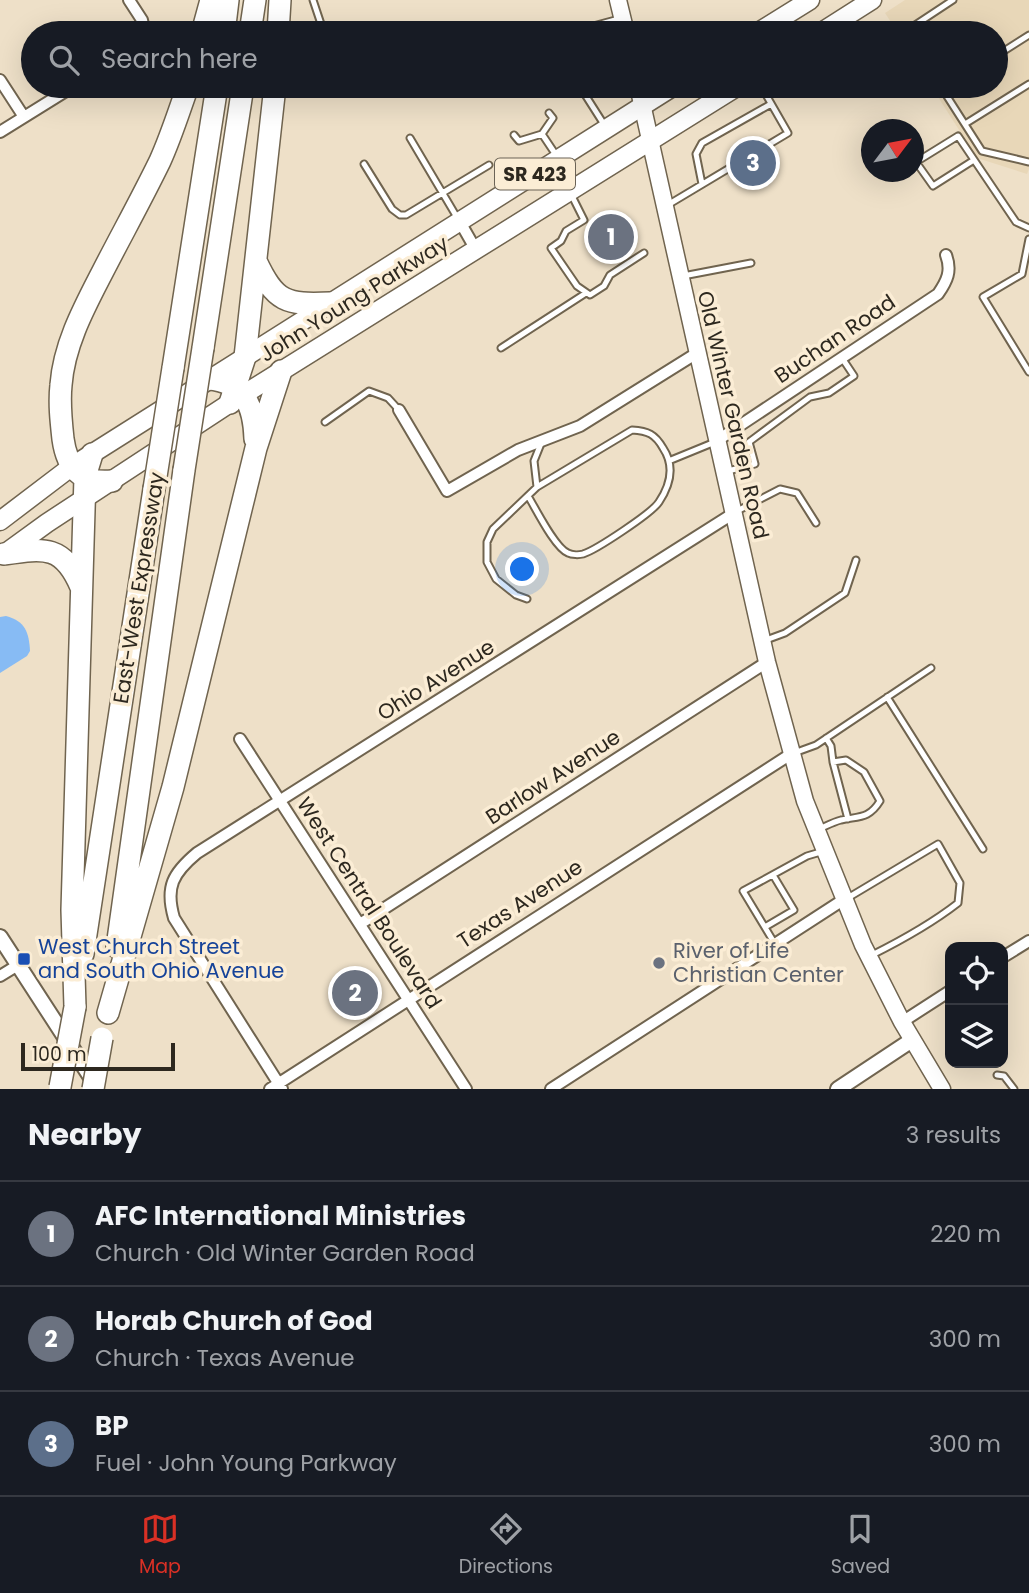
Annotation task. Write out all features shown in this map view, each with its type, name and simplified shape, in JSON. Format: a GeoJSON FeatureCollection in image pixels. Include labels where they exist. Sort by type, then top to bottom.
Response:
{"type":"FeatureCollection","features":[{"type":"Feature","properties":{"kind":"highway"},"geometry":{"type":"LineString","coordinates":[[205,21],[211,0]]}},
{"type":"Feature","properties":{"kind":"highway"},"geometry":{"type":"LineString","coordinates":[[225,21],[228,0]]}},
{"type":"Feature","properties":{"kind":"highway"},"geometry":{"type":"LineString","coordinates":[[252,21],[255,0]]}},
{"type":"Feature","properties":{"kind":"highway"},"geometry":{"type":"LineString","coordinates":[[279,21],[280,0]]}},
{"type":"Feature","properties":{"kind":"highway"},"geometry":{"type":"LineString","coordinates":[[81,481],[65,451],[60,416],[61,384],[68,350],[84,308],[161,158],[184,98]]}},
{"type":"Feature","properties":{"kind":"highway","name":"East-West Expressway"},"geometry":{"type":"LineString","coordinates":[[60,1088],[75,1007],[215,98]]}},
{"type":"Feature","properties":{"kind":"highway","name":"East-West Expressway"},"geometry":{"type":"LineString","coordinates":[[96,1089],[184,470],[241,98]]}},
{"type":"Feature","properties":{"kind":"highway"},"geometry":{"type":"LineString","coordinates":[[236,395],[245,357],[274,98]]}},
{"type":"Feature","properties":{"kind":"highway"},"geometry":{"type":"LineString","coordinates":[[256,261],[267,285],[278,296],[296,303],[330,303]]}},
{"type":"Feature","properties":{"kind":"highway"},"geometry":{"type":"LineString","coordinates":[[108,1013],[173,786],[256,448],[281,371]]}},
{"type":"Feature","properties":{"kind":"highway"},"geometry":{"type":"LineString","coordinates":[[209,379],[224,380],[255,420],[256,448]]}},
{"type":"Feature","properties":{"kind":"highway"},"geometry":{"type":"LineString","coordinates":[[75,1007],[72,910],[82,589],[81,481],[92,454]]}},
{"type":"Feature","properties":{"kind":"highway"},"geometry":{"type":"LineString","coordinates":[[81,481],[112,481]]}},
{"type":"Feature","properties":{"kind":"highway"},"geometry":{"type":"LineString","coordinates":[[2,556],[37,549],[49,551],[64,558],[74,570],[82,589]]}},
{"type":"Feature","properties":{"kind":"main road"},"geometry":{"type":"LineString","coordinates":[[618,0],[623,21]]}},
{"type":"Feature","properties":{"kind":"main road"},"geometry":{"type":"LineString","coordinates":[[839,21],[872,0]]}},
{"type":"Feature","properties":{"kind":"main road"},"geometry":{"type":"LineString","coordinates":[[775,21],[804,1]]}},
{"type":"Feature","properties":{"kind":"main road","name":"Old Winter Garden Road"},"geometry":{"type":"LineString","coordinates":[[641,98],[767,662],[791,754],[824,851],[869,957],[902,1022],[942,1089]]}},
{"type":"Feature","properties":{"kind":"main road","name":"John Young Parkway"},"geometry":{"type":"LineString","coordinates":[[92,454],[654,98]]}},
{"type":"Feature","properties":{"kind":"main road","name":"John Young Parkway"},"geometry":{"type":"LineString","coordinates":[[112,481],[236,395],[281,371],[718,98]]}},
{"type":"Feature","properties":{"kind":"main road"},"geometry":{"type":"LineString","coordinates":[[0,521],[81,481]]}},
{"type":"Feature","properties":{"kind":"main road"},"geometry":{"type":"LineString","coordinates":[[2,556],[81,481]]}},
{"type":"Feature","properties":{"kind":"street"},"geometry":{"type":"LineString","coordinates":[[129,0],[142,21]]}},
{"type":"Feature","properties":{"kind":"street"},"geometry":{"type":"LineString","coordinates":[[0,80],[24,117]]}},
{"type":"Feature","properties":{"kind":"street"},"geometry":{"type":"LineString","coordinates":[[0,132],[55,98]]}},
{"type":"Feature","properties":{"kind":"street"},"geometry":{"type":"LineString","coordinates":[[460,222],[476,250]]}},
{"type":"Feature","properties":{"kind":"street","name":"Buchan Road"},"geometry":{"type":"LineString","coordinates":[[718,440],[938,294],[948,280],[950,264],[946,255]]}},
{"type":"Feature","properties":{"kind":"street"},"geometry":{"type":"LineString","coordinates":[[400,410],[447,491],[519,450],[580,426],[697,353]]}},
{"type":"Feature","properties":{"kind":"street","name":"Ohio Avenue"},"geometry":{"type":"LineString","coordinates":[[277,1087],[181,931],[170,903],[170,889],[184,864],[197,853],[734,513]]}},
{"type":"Feature","properties":{"kind":"street","name":"Barlow Avenue"},"geometry":{"type":"LineString","coordinates":[[360,924],[767,662]]}},
{"type":"Feature","properties":{"kind":"street","name":"West Central Boulevard"},"geometry":{"type":"LineString","coordinates":[[240,739],[466,1089]]}},
{"type":"Feature","properties":{"kind":"street","name":"Texas Avenue"},"geometry":{"type":"LineString","coordinates":[[277,1087],[409,998],[791,754]]}},
{"type":"Feature","properties":{"kind":"street"},"geometry":{"type":"LineString","coordinates":[[551,1089],[844,901]]}},
{"type":"Feature","properties":{"kind":"street"},"geometry":{"type":"LineString","coordinates":[[0,937],[96,1089]]}},
{"type":"Feature","properties":{"kind":"street"},"geometry":{"type":"LineString","coordinates":[[1008,954],[1029,941]]}},
{"type":"Feature","properties":{"kind":"street"},"geometry":{"type":"LineString","coordinates":[[0,976],[18,965]]}},
{"type":"Feature","properties":{"kind":"street"},"geometry":{"type":"LineString","coordinates":[[902,1022],[945,994]]}},
{"type":"Feature","properties":{"kind":"street"},"geometry":{"type":"LineString","coordinates":[[838,1089],[912,1040]]}},
{"type":"Feature","properties":{"kind":"lane"},"geometry":{"type":"LineString","coordinates":[[313,0],[320,21]]}},
{"type":"Feature","properties":{"kind":"lane"},"geometry":{"type":"LineString","coordinates":[[921,21],[953,0]]}},
{"type":"Feature","properties":{"kind":"lane"},"geometry":{"type":"LineString","coordinates":[[1008,48],[1029,35]]}},
{"type":"Feature","properties":{"kind":"lane"},"geometry":{"type":"LineString","coordinates":[[1008,96],[1029,83]]}},
{"type":"Feature","properties":{"kind":"lane"},"geometry":{"type":"LineString","coordinates":[[587,98],[607,128]]}},
{"type":"Feature","properties":{"kind":"lane"},"geometry":{"type":"LineString","coordinates":[[665,207],[788,134],[768,98]]}},
{"type":"Feature","properties":{"kind":"lane"},"geometry":{"type":"LineString","coordinates":[[948,98],[982,151],[1029,162]]}},
{"type":"Feature","properties":{"kind":"lane"},"geometry":{"type":"LineString","coordinates":[[965,124],[1006,98]]}},
{"type":"Feature","properties":{"kind":"lane"},"geometry":{"type":"LineString","coordinates":[[702,184],[696,154],[702,143],[771,104]]}},
{"type":"Feature","properties":{"kind":"lane"},"geometry":{"type":"LineString","coordinates":[[514,135],[519,141],[542,134],[553,118],[549,113]]}},
{"type":"Feature","properties":{"kind":"lane"},"geometry":{"type":"LineString","coordinates":[[542,134],[559,159]]}},
{"type":"Feature","properties":{"kind":"lane"},"geometry":{"type":"LineString","coordinates":[[974,160],[933,186],[916,162],[958,136],[1016,222],[1029,228]]}},
{"type":"Feature","properties":{"kind":"lane"},"geometry":{"type":"LineString","coordinates":[[410,138],[460,222]]}},
{"type":"Feature","properties":{"kind":"lane"},"geometry":{"type":"LineString","coordinates":[[364,164],[392,209],[400,215],[406,215],[489,165]]}},
{"type":"Feature","properties":{"kind":"lane"},"geometry":{"type":"LineString","coordinates":[[569,192],[583,220],[566,231],[561,241],[551,248],[573,281],[586,293],[590,295],[604,286],[610,275],[644,253]]}},
{"type":"Feature","properties":{"kind":"lane"},"geometry":{"type":"LineString","coordinates":[[1029,239],[1021,274],[983,298],[1029,372]]}},
{"type":"Feature","properties":{"kind":"lane"},"geometry":{"type":"LineString","coordinates":[[680,277],[751,263]]}},
{"type":"Feature","properties":{"kind":"lane"},"geometry":{"type":"LineString","coordinates":[[501,348],[586,293]]}},
{"type":"Feature","properties":{"kind":"lane"},"geometry":{"type":"LineString","coordinates":[[725,472],[755,464],[749,442],[810,397],[829,393],[854,376],[842,358]]}},
{"type":"Feature","properties":{"kind":"lane"},"geometry":{"type":"LineString","coordinates":[[325,422],[369,391],[388,398],[400,410]]}},
{"type":"Feature","properties":{"kind":"lane"},"geometry":{"type":"LineString","coordinates":[[772,405],[782,417]]}},
{"type":"Feature","properties":{"kind":"lane"},"geometry":{"type":"LineString","coordinates":[[527,599],[516,595],[496,579],[487,562],[487,542],[493,529],[537,487],[632,430],[646,431],[656,436],[671,460],[669,484],[658,505],[598,547],[581,555],[569,554],[560,548],[528,496]]}},
{"type":"Feature","properties":{"kind":"lane"},"geometry":{"type":"LineString","coordinates":[[671,460],[718,440]]}},
{"type":"Feature","properties":{"kind":"lane"},"geometry":{"type":"LineString","coordinates":[[537,487],[534,461],[542,441]]}},
{"type":"Feature","properties":{"kind":"lane"},"geometry":{"type":"LineString","coordinates":[[734,513],[780,489],[797,494],[816,523]]}},
{"type":"Feature","properties":{"kind":"lane"},"geometry":{"type":"LineString","coordinates":[[763,641],[785,633],[845,593],[856,560]]}},
{"type":"Feature","properties":{"kind":"lane"},"geometry":{"type":"LineString","coordinates":[[791,754],[816,745],[931,668]]}},
{"type":"Feature","properties":{"kind":"lane"},"geometry":{"type":"LineString","coordinates":[[887,697],[984,849]]}},
{"type":"Feature","properties":{"kind":"lane"},"geometry":{"type":"LineString","coordinates":[[826,738],[831,746],[832,762],[848,819]]}},
{"type":"Feature","properties":{"kind":"lane"},"geometry":{"type":"LineString","coordinates":[[816,830],[848,819],[857,819],[874,811],[880,801],[864,772],[846,760],[832,762]]}},
{"type":"Feature","properties":{"kind":"lane"},"geometry":{"type":"LineString","coordinates":[[844,901],[938,844],[960,883],[958,903],[897,944],[869,957]]}},
{"type":"Feature","properties":{"kind":"lane"},"geometry":{"type":"LineString","coordinates":[[775,944],[743,891],[807,856],[824,851]]}},
{"type":"Feature","properties":{"kind":"lane"},"geometry":{"type":"LineString","coordinates":[[765,927],[793,910],[772,875]]}},
{"type":"Feature","properties":{"kind":"lane"},"geometry":{"type":"LineString","coordinates":[[997,1075],[1004,1076],[1014,1089]]}},
{"type":"Feature","properties":{"kind":"shaded area"},"geometry":{"type":"Polygon","coordinates":[[[905,0],[1029,0],[1027,174],[977,158],[939,98],[1008,98],[1008,21],[890,21],[885,13],[905,0]]]}},
{"type":"Feature","properties":{"kind":"water"},"geometry":{"type":"Polygon","coordinates":[[[6,616],[18,621],[25,628],[30,651],[27,656],[0,673],[0,617],[6,616]]]}},
{"type":"Feature","properties":{"kind":"place","name":"BP"},"geometry":{"type":"Point","coordinates":[753,163]}},
{"type":"Feature","properties":{"kind":"place","name":"AFC International Ministries"},"geometry":{"type":"Point","coordinates":[611,237]}},
{"type":"Feature","properties":{"kind":"place","name":"West Church Street and South Ohio Avenue"},"geometry":{"type":"Point","coordinates":[24,959]}},
{"type":"Feature","properties":{"kind":"place","name":"River of Life Christian Center"},"geometry":{"type":"Point","coordinates":[659,963]}},
{"type":"Feature","properties":{"kind":"place","name":"Horab Church of God"},"geometry":{"type":"Point","coordinates":[355,993]}}]}
